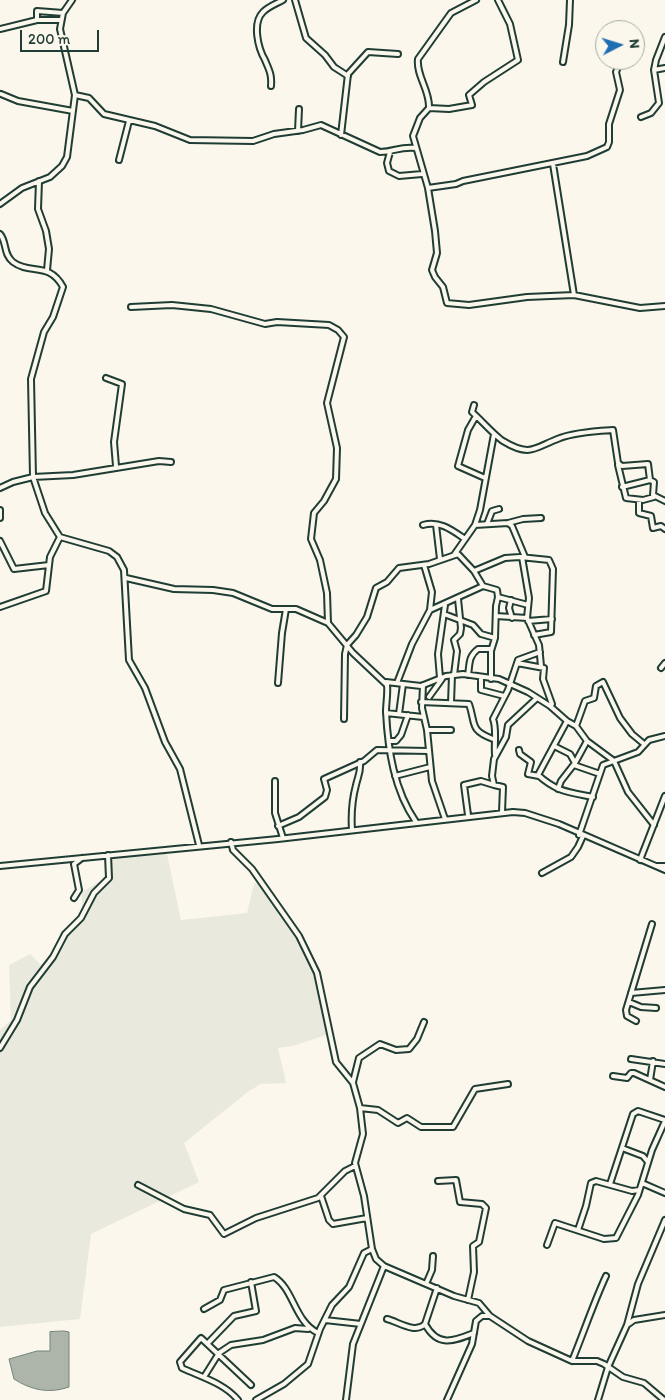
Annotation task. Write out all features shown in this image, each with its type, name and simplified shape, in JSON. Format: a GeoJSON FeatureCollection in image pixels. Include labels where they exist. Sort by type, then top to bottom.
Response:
{"type":"FeatureCollection","features":[{"type":"Feature","properties":{"kind":"street"},"geometry":{"type":"LineString","coordinates":[[0,204],[22,188],[55,173],[66,160],[75,95],[62,39],[61,20],[63,12],[72,0]]}},
{"type":"Feature","properties":{"kind":"street"},"geometry":{"type":"LineString","coordinates":[[271,86],[271,70],[265,61],[258,38],[258,21],[265,11],[283,0]]}},
{"type":"Feature","properties":{"kind":"street"},"geometry":{"type":"LineString","coordinates":[[294,0],[306,38],[325,55],[337,70],[348,76]]}},
{"type":"Feature","properties":{"kind":"street"},"geometry":{"type":"LineString","coordinates":[[476,0],[451,13],[418,59],[418,70],[427,91],[429,108],[414,129],[413,136],[422,174],[428,188],[437,252],[432,270],[442,285],[448,304],[469,305],[527,297],[574,294],[640,308],[665,306]]}},
{"type":"Feature","properties":{"kind":"street"},"geometry":{"type":"LineString","coordinates":[[429,108],[472,106],[470,95],[484,82],[518,60],[510,24],[498,0]]}},
{"type":"Feature","properties":{"kind":"street"},"geometry":{"type":"LineString","coordinates":[[563,62],[570,22],[570,0]]}},
{"type":"Feature","properties":{"kind":"street"},"geometry":{"type":"LineString","coordinates":[[38,20],[37,11],[63,12]]}},
{"type":"Feature","properties":{"kind":"street"},"geometry":{"type":"LineString","coordinates":[[0,29],[38,20],[61,20]]}},
{"type":"Feature","properties":{"kind":"street"},"geometry":{"type":"LineString","coordinates":[[641,116],[651,113],[659,103],[654,70],[665,37]]}},
{"type":"Feature","properties":{"kind":"street"},"geometry":{"type":"LineString","coordinates":[[341,135],[350,71],[368,52],[398,54]]}},
{"type":"Feature","properties":{"kind":"street"},"geometry":{"type":"LineString","coordinates":[[654,70],[665,68]]}},
{"type":"Feature","properties":{"kind":"street"},"geometry":{"type":"LineString","coordinates":[[428,188],[456,184],[596,154],[608,146],[609,124],[620,90],[617,70]]}},
{"type":"Feature","properties":{"kind":"street"},"geometry":{"type":"LineString","coordinates":[[1,94],[18,101],[72,111]]}},
{"type":"Feature","properties":{"kind":"street"},"geometry":{"type":"LineString","coordinates":[[75,95],[89,98],[104,114],[155,126],[190,140],[247,142],[283,132],[298,132],[321,125],[374,150],[390,152],[403,147],[416,148]]}},
{"type":"Feature","properties":{"kind":"street"},"geometry":{"type":"LineString","coordinates":[[298,132],[299,109]]}},
{"type":"Feature","properties":{"kind":"street"},"geometry":{"type":"LineString","coordinates":[[119,160],[129,121]]}},
{"type":"Feature","properties":{"kind":"street"},"geometry":{"type":"LineString","coordinates":[[390,152],[387,163],[389,171],[399,176],[422,174]]}},
{"type":"Feature","properties":{"kind":"street"},"geometry":{"type":"LineString","coordinates":[[552,164],[574,294]]}},
{"type":"Feature","properties":{"kind":"street"},"geometry":{"type":"LineString","coordinates":[[39,181],[38,209],[46,231],[49,249],[48,270]]}},
{"type":"Feature","properties":{"kind":"street"},"geometry":{"type":"LineString","coordinates":[[0,234],[4,240],[6,252],[12,261],[21,266],[48,270],[62,284],[64,290],[44,332],[32,375],[33,477],[46,513],[60,537],[109,551],[120,562],[126,578],[129,660],[145,688],[165,742],[180,768],[199,845]]}},
{"type":"Feature","properties":{"kind":"street"},"geometry":{"type":"LineString","coordinates":[[131,307],[172,305],[211,309],[265,324],[278,322],[329,326],[342,333],[344,340],[327,403],[337,448],[336,479],[324,501],[314,513],[311,537],[320,560],[327,594],[328,623]]}},
{"type":"Feature","properties":{"kind":"street"},"geometry":{"type":"LineString","coordinates":[[106,378],[122,384],[114,442],[116,466]]}},
{"type":"Feature","properties":{"kind":"street"},"geometry":{"type":"LineString","coordinates":[[474,405],[471,411],[504,442],[532,450],[539,449],[560,438],[613,430],[622,487],[626,498],[639,500],[654,497],[665,501]]}},
{"type":"Feature","properties":{"kind":"street"},"geometry":{"type":"LineString","coordinates":[[476,416],[468,430],[458,466],[485,478]]}},
{"type":"Feature","properties":{"kind":"street"},"geometry":{"type":"LineString","coordinates":[[454,554],[475,525],[483,500],[485,478],[494,434]]}},
{"type":"Feature","properties":{"kind":"street"},"geometry":{"type":"LineString","coordinates":[[0,488],[13,482],[33,477],[73,475],[116,466],[171,462]]}},
{"type":"Feature","properties":{"kind":"street"},"geometry":{"type":"LineString","coordinates":[[618,463],[622,466],[648,464],[650,480],[654,482],[654,497]]}},
{"type":"Feature","properties":{"kind":"street"},"geometry":{"type":"LineString","coordinates":[[622,487],[650,480]]}},
{"type":"Feature","properties":{"kind":"street"},"geometry":{"type":"LineString","coordinates":[[639,500],[639,512],[651,516],[654,529],[661,526],[665,529]]}},
{"type":"Feature","properties":{"kind":"street"},"geometry":{"type":"LineString","coordinates":[[487,524],[492,511],[499,509]]}},
{"type":"Feature","properties":{"kind":"street"},"geometry":{"type":"LineString","coordinates":[[0,510],[0,518]]}},
{"type":"Feature","properties":{"kind":"street"},"geometry":{"type":"LineString","coordinates":[[475,525],[542,518]]}},
{"type":"Feature","properties":{"kind":"street"},"geometry":{"type":"LineString","coordinates":[[508,523],[512,526],[524,557],[528,604],[527,619],[539,645],[541,666],[544,668],[543,679],[552,704],[550,706]]}},
{"type":"Feature","properties":{"kind":"street"},"geometry":{"type":"LineString","coordinates":[[423,524],[448,527],[465,539]]}},
{"type":"Feature","properties":{"kind":"street"},"geometry":{"type":"LineString","coordinates":[[436,525],[440,559]]}},
{"type":"Feature","properties":{"kind":"street"},"geometry":{"type":"LineString","coordinates":[[0,607],[46,591],[49,565],[56,540],[60,537]]}},
{"type":"Feature","properties":{"kind":"street"},"geometry":{"type":"LineString","coordinates":[[0,541],[14,570],[49,565]]}},
{"type":"Feature","properties":{"kind":"street"},"geometry":{"type":"LineString","coordinates":[[344,719],[344,658],[348,645],[367,617],[379,585],[387,582],[399,568],[424,565],[454,554],[460,555],[474,571],[483,586],[496,590],[498,598],[495,638],[491,649],[491,679]]}},
{"type":"Feature","properties":{"kind":"street"},"geometry":{"type":"LineString","coordinates":[[474,571],[501,559],[524,557],[549,560],[552,565],[552,619],[549,634],[534,635]]}},
{"type":"Feature","properties":{"kind":"street"},"geometry":{"type":"LineString","coordinates":[[397,683],[412,644],[430,610],[432,592],[424,565]]}},
{"type":"Feature","properties":{"kind":"street"},"geometry":{"type":"LineString","coordinates":[[126,578],[174,589],[213,590],[233,593],[272,609],[299,610],[328,623],[353,653],[386,682],[423,685],[442,677],[453,675],[499,679],[537,698],[550,706],[567,722],[576,726],[587,741],[614,762],[628,792],[654,825]]}},
{"type":"Feature","properties":{"kind":"street"},"geometry":{"type":"LineString","coordinates":[[430,610],[445,605],[483,586]]}},
{"type":"Feature","properties":{"kind":"street"},"geometry":{"type":"LineString","coordinates":[[498,598],[528,604]]}},
{"type":"Feature","properties":{"kind":"street"},"geometry":{"type":"LineString","coordinates":[[451,702],[457,651],[454,640],[460,633],[462,620],[458,599]]}},
{"type":"Feature","properties":{"kind":"street"},"geometry":{"type":"LineString","coordinates":[[511,600],[509,608],[512,618]]}},
{"type":"Feature","properties":{"kind":"street"},"geometry":{"type":"LineString","coordinates":[[429,697],[442,677],[438,654],[445,605]]}},
{"type":"Feature","properties":{"kind":"street"},"geometry":{"type":"LineString","coordinates":[[278,684],[286,609]]}},
{"type":"Feature","properties":{"kind":"street"},"geometry":{"type":"LineString","coordinates":[[444,614],[475,626],[480,634],[495,638]]}},
{"type":"Feature","properties":{"kind":"street"},"geometry":{"type":"LineString","coordinates":[[496,616],[552,619]]}},
{"type":"Feature","properties":{"kind":"street"},"geometry":{"type":"LineString","coordinates":[[468,675],[469,659],[473,653],[478,649],[491,649]]}},
{"type":"Feature","properties":{"kind":"street"},"geometry":{"type":"LineString","coordinates":[[494,785],[492,776],[495,757],[493,739],[496,725],[493,718],[510,685],[517,663],[522,658],[540,652]]}},
{"type":"Feature","properties":{"kind":"street"},"geometry":{"type":"LineString","coordinates":[[517,663],[541,666]]}},
{"type":"Feature","properties":{"kind":"street"},"geometry":{"type":"LineString","coordinates":[[661,668],[665,663]]}},
{"type":"Feature","properties":{"kind":"street"},"geometry":{"type":"LineString","coordinates":[[481,677],[482,691],[504,696]]}},
{"type":"Feature","properties":{"kind":"street"},"geometry":{"type":"LineString","coordinates":[[386,682],[386,713],[395,776],[416,822]]}},
{"type":"Feature","properties":{"kind":"street"},"geometry":{"type":"LineString","coordinates":[[576,726],[585,701],[594,698],[596,686],[604,682],[620,718],[632,734],[644,744]]}},
{"type":"Feature","properties":{"kind":"street"},"geometry":{"type":"LineString","coordinates":[[399,714],[403,684]]}},
{"type":"Feature","properties":{"kind":"street"},"geometry":{"type":"LineString","coordinates":[[423,685],[423,716],[428,730],[428,751],[433,788],[445,819]]}},
{"type":"Feature","properties":{"kind":"street"},"geometry":{"type":"LineString","coordinates":[[495,757],[506,737],[510,721],[537,698]]}},
{"type":"Feature","properties":{"kind":"street"},"geometry":{"type":"LineString","coordinates":[[422,702],[468,704],[472,722],[478,732],[493,739]]}},
{"type":"Feature","properties":{"kind":"street"},"geometry":{"type":"LineString","coordinates":[[386,713],[423,716]]}},
{"type":"Feature","properties":{"kind":"street"},"geometry":{"type":"LineString","coordinates":[[389,741],[396,741],[399,738],[408,715]]}},
{"type":"Feature","properties":{"kind":"street"},"geometry":{"type":"LineString","coordinates":[[539,776],[538,773],[567,722]]}},
{"type":"Feature","properties":{"kind":"street"},"geometry":{"type":"LineString","coordinates":[[428,730],[451,730]]}},
{"type":"Feature","properties":{"kind":"street"},"geometry":{"type":"LineString","coordinates":[[542,873],[571,857],[578,848],[604,766],[638,752],[652,738],[665,736]]}},
{"type":"Feature","properties":{"kind":"street"},"geometry":{"type":"LineString","coordinates":[[558,789],[587,741]]}},
{"type":"Feature","properties":{"kind":"street"},"geometry":{"type":"LineString","coordinates":[[554,746],[570,754],[574,764],[600,774]]}},
{"type":"Feature","properties":{"kind":"street"},"geometry":{"type":"LineString","coordinates":[[278,826],[299,817],[325,797],[327,793],[324,779],[360,762],[377,750],[428,751]]}},
{"type":"Feature","properties":{"kind":"street"},"geometry":{"type":"LineString","coordinates":[[519,750],[520,754],[531,762],[528,774],[539,776],[550,786],[558,789],[593,797]]}},
{"type":"Feature","properties":{"kind":"street"},"geometry":{"type":"LineString","coordinates":[[352,830],[352,806],[356,785],[361,774],[360,762]]}},
{"type":"Feature","properties":{"kind":"street"},"geometry":{"type":"LineString","coordinates":[[395,776],[430,767]]}},
{"type":"Feature","properties":{"kind":"street"},"geometry":{"type":"LineString","coordinates":[[275,781],[275,813],[283,838]]}},
{"type":"Feature","properties":{"kind":"street"},"geometry":{"type":"LineString","coordinates":[[468,816],[464,785],[480,781],[502,787],[502,812]]}},
{"type":"Feature","properties":{"kind":"street"},"geometry":{"type":"LineString","coordinates":[[640,860],[665,796]]}},
{"type":"Feature","properties":{"kind":"street"},"geometry":{"type":"LineString","coordinates":[[0,866],[283,838],[502,812],[525,813],[559,824],[665,870]]}},
{"type":"Feature","properties":{"kind":"street"},"geometry":{"type":"LineString","coordinates":[[231,842],[233,850],[252,869],[299,936],[317,973],[336,1062],[352,1083],[360,1108],[363,1134],[355,1166],[364,1196],[372,1249],[376,1259],[384,1266],[426,1284],[479,1303],[490,1316],[528,1342],[572,1360],[597,1361],[623,1377],[644,1383],[664,1400]]}},
{"type":"Feature","properties":{"kind":"street"},"geometry":{"type":"LineString","coordinates":[[0,1048],[17,1020],[30,987],[53,957],[65,934],[80,918],[94,892],[109,878],[108,855]]}},
{"type":"Feature","properties":{"kind":"street"},"geometry":{"type":"LineString","coordinates":[[74,898],[79,890],[74,864],[84,857]]}},
{"type":"Feature","properties":{"kind":"street"},"geometry":{"type":"LineString","coordinates":[[654,866],[665,866]]}},
{"type":"Feature","properties":{"kind":"street"},"geometry":{"type":"LineString","coordinates":[[636,1020],[626,1013],[652,924]]}},
{"type":"Feature","properties":{"kind":"street"},"geometry":{"type":"LineString","coordinates":[[631,993],[665,990]]}},
{"type":"Feature","properties":{"kind":"street"},"geometry":{"type":"LineString","coordinates":[[629,1002],[641,1007],[656,1008]]}},
{"type":"Feature","properties":{"kind":"street"},"geometry":{"type":"LineString","coordinates":[[352,1083],[359,1058],[380,1044],[396,1050],[409,1049],[417,1039],[424,1022]]}},
{"type":"Feature","properties":{"kind":"street"},"geometry":{"type":"LineString","coordinates":[[631,1058],[665,1064]]}},
{"type":"Feature","properties":{"kind":"street"},"geometry":{"type":"LineString","coordinates":[[650,1080],[653,1061]]}},
{"type":"Feature","properties":{"kind":"street"},"geometry":{"type":"LineString","coordinates":[[614,1076],[627,1078],[632,1073],[665,1087]]}},
{"type":"Feature","properties":{"kind":"street"},"geometry":{"type":"LineString","coordinates":[[360,1108],[378,1110],[398,1123],[407,1118],[422,1127],[436,1126],[449,1128],[452,1127],[475,1089],[508,1084]]}},
{"type":"Feature","properties":{"kind":"street"},"geometry":{"type":"LineString","coordinates":[[547,1245],[555,1223],[604,1240],[616,1238],[642,1183],[648,1162],[665,1121],[636,1112],[610,1184]]}},
{"type":"Feature","properties":{"kind":"street"},"geometry":{"type":"LineString","coordinates":[[622,1148],[643,1156],[648,1162]]}},
{"type":"Feature","properties":{"kind":"street"},"geometry":{"type":"LineString","coordinates":[[138,1185],[184,1208],[210,1216],[224,1234],[256,1218],[321,1196],[345,1170],[355,1166]]}},
{"type":"Feature","properties":{"kind":"street"},"geometry":{"type":"LineString","coordinates":[[438,1181],[456,1180],[460,1202],[482,1204],[486,1208],[479,1242],[473,1246],[474,1272],[468,1300]]}},
{"type":"Feature","properties":{"kind":"street"},"geometry":{"type":"LineString","coordinates":[[578,1230],[586,1206],[590,1184],[596,1182],[632,1191],[639,1190]]}},
{"type":"Feature","properties":{"kind":"street"},"geometry":{"type":"LineString","coordinates":[[642,1183],[665,1193]]}},
{"type":"Feature","properties":{"kind":"street"},"geometry":{"type":"LineString","coordinates":[[321,1196],[333,1224],[367,1218]]}},
{"type":"Feature","properties":{"kind":"street"},"geometry":{"type":"LineString","coordinates":[[598,1400],[608,1367],[627,1325],[638,1284],[665,1220]]}},
{"type":"Feature","properties":{"kind":"street"},"geometry":{"type":"LineString","coordinates":[[256,1400],[284,1384],[310,1361],[318,1333],[332,1305],[350,1287],[364,1253],[372,1249]]}},
{"type":"Feature","properties":{"kind":"street"},"geometry":{"type":"LineString","coordinates":[[426,1284],[432,1270],[433,1256]]}},
{"type":"Feature","properties":{"kind":"street"},"geometry":{"type":"LineString","coordinates":[[346,1400],[350,1356],[384,1266]]}},
{"type":"Feature","properties":{"kind":"street"},"geometry":{"type":"LineString","coordinates":[[572,1360],[586,1328],[596,1293],[606,1276]]}},
{"type":"Feature","properties":{"kind":"street"},"geometry":{"type":"LineString","coordinates":[[204,1309],[220,1300],[224,1290],[275,1278],[309,1329]]}},
{"type":"Feature","properties":{"kind":"street"},"geometry":{"type":"LineString","coordinates":[[208,1342],[234,1316],[256,1311],[252,1282]]}},
{"type":"Feature","properties":{"kind":"street"},"geometry":{"type":"LineString","coordinates":[[386,1319],[401,1322],[414,1329],[422,1328],[426,1324],[437,1288]]}},
{"type":"Feature","properties":{"kind":"street"},"geometry":{"type":"LineString","coordinates":[[627,1325],[634,1320],[665,1315]]}},
{"type":"Feature","properties":{"kind":"street"},"geometry":{"type":"LineString","coordinates":[[447,1400],[461,1373],[479,1317],[490,1316]]}},
{"type":"Feature","properties":{"kind":"street"},"geometry":{"type":"LineString","coordinates":[[325,1320],[361,1324]]}},
{"type":"Feature","properties":{"kind":"street"},"geometry":{"type":"LineString","coordinates":[[426,1324],[432,1335],[443,1341],[474,1333]]}},
{"type":"Feature","properties":{"kind":"street"},"geometry":{"type":"LineString","coordinates":[[204,1377],[219,1353],[231,1345],[263,1340],[295,1328],[309,1329],[318,1333]]}},
{"type":"Feature","properties":{"kind":"street"},"geometry":{"type":"LineString","coordinates":[[238,1400],[232,1392],[182,1368],[179,1364],[200,1338],[208,1342],[251,1385]]}},
{"type":"Feature","properties":{"kind":"shaded area"},"geometry":{"type":"Polygon","coordinates":[[[167,854],[181,920],[247,913],[254,884],[260,882],[292,924],[314,964],[329,1034],[293,1046],[278,1048],[286,1083],[261,1084],[249,1091],[184,1143],[199,1182],[91,1234],[80,1319],[0,1327],[0,1030],[11,1020],[9,965],[30,954],[41,965],[54,951],[61,931],[75,923],[82,908],[82,892],[105,878],[104,856],[167,854]]]}},
{"type":"Feature","properties":{"kind":"shaded area"},"geometry":{"type":"Polygon","coordinates":[[[50,1332],[69,1332],[69,1387],[40,1390],[14,1379],[9,1359],[37,1351],[50,1351],[50,1332]]]}}]}
